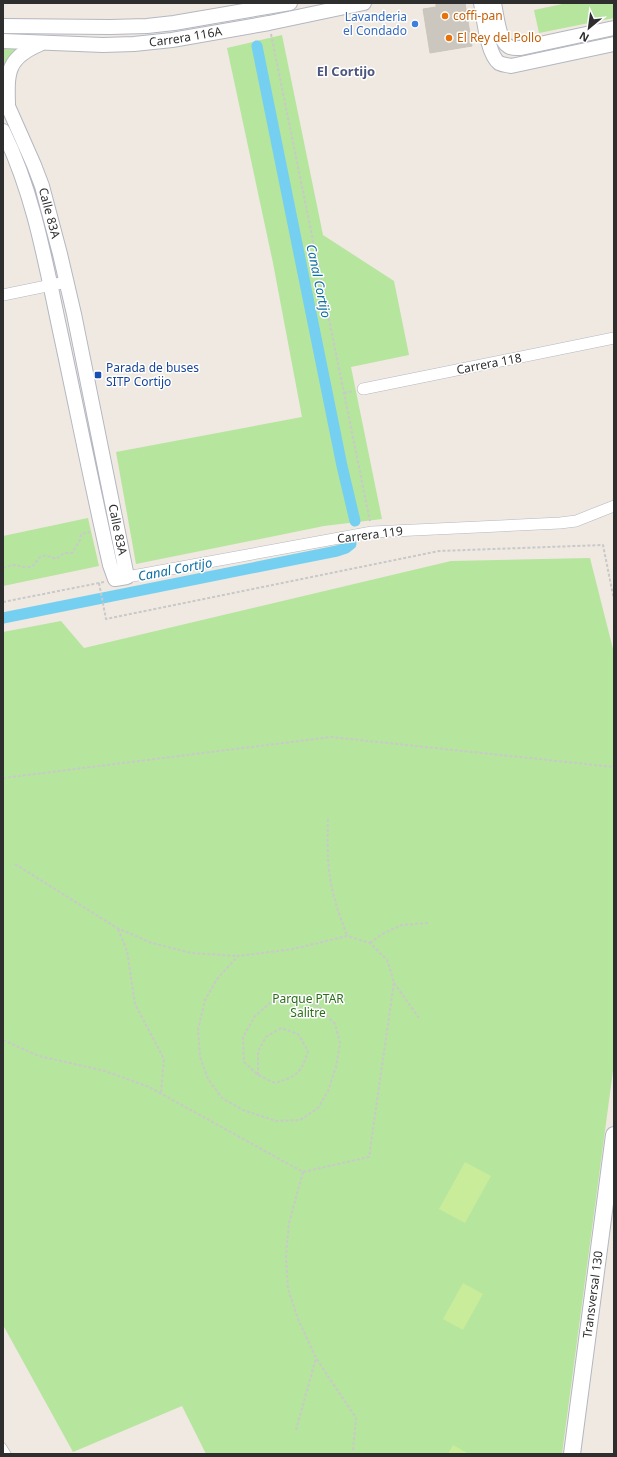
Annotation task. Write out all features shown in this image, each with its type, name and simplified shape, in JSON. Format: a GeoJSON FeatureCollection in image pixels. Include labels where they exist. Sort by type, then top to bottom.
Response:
{"type":"FeatureCollection","features":[{"type":"Feature","properties":{"kind":"main road","name":"Transversal 130"},"geometry":{"type":"LineString","coordinates":[[572,1454],[614,1135]]}},
{"type":"Feature","properties":{"kind":"street","name":"Carrera 116A"},"geometry":{"type":"LineString","coordinates":[[3,26],[148,26],[182,22],[290,3]]}},
{"type":"Feature","properties":{"kind":"street","name":"Carrera 116A"},"geometry":{"type":"LineString","coordinates":[[3,41],[103,45],[134,44],[172,40],[269,23],[364,3]]}},
{"type":"Feature","properties":{"kind":"street"},"geometry":{"type":"LineString","coordinates":[[481,3],[491,49],[495,59],[500,63],[511,66],[614,44]]}},
{"type":"Feature","properties":{"kind":"street"},"geometry":{"type":"LineString","coordinates":[[494,3],[502,39],[509,47],[521,48],[614,28]]}},
{"type":"Feature","properties":{"kind":"street"},"geometry":{"type":"LineString","coordinates":[[5,99],[7,79],[11,67],[17,58],[24,52],[42,43]]}},
{"type":"Feature","properties":{"kind":"street","name":"Calle 83A"},"geometry":{"type":"LineString","coordinates":[[3,131],[14,154],[24,181],[50,285],[110,565],[115,579],[127,577],[66,282],[42,186],[5,99]]}},
{"type":"Feature","properties":{"kind":"street"},"geometry":{"type":"LineString","coordinates":[[3,295],[66,282]]}},
{"type":"Feature","properties":{"kind":"street","name":"Carrera 118"},"geometry":{"type":"LineString","coordinates":[[363,389],[614,338]]}},
{"type":"Feature","properties":{"kind":"street","name":"Carrera 119"},"geometry":{"type":"LineString","coordinates":[[127,577],[372,532],[576,521],[614,506]]}},
{"type":"Feature","properties":{"kind":"lane"},"geometry":{"type":"LineString","coordinates":[[3,1446],[8,1454]]}},
{"type":"Feature","properties":{"kind":"path"},"geometry":{"type":"LineString","coordinates":[[269,23],[372,532]]}},
{"type":"Feature","properties":{"kind":"path"},"geometry":{"type":"LineString","coordinates":[[3,602],[99,583],[106,619],[439,551],[603,545],[614,600]]}},
{"type":"Feature","properties":{"kind":"path"},"geometry":{"type":"LineString","coordinates":[[3,778],[331,737],[614,767]]}},
{"type":"Feature","properties":{"kind":"path"},"geometry":{"type":"LineString","coordinates":[[328,819],[327,851],[330,877],[335,900],[347,936]]}},
{"type":"Feature","properties":{"kind":"path"},"geometry":{"type":"LineString","coordinates":[[15,864],[118,928],[152,943],[191,953],[238,956],[293,949],[347,936],[370,943],[387,960],[394,982],[419,1018]]}},
{"type":"Feature","properties":{"kind":"path"},"geometry":{"type":"LineString","coordinates":[[370,943],[382,934],[402,925],[428,923]]}},
{"type":"Feature","properties":{"kind":"path"},"geometry":{"type":"LineString","coordinates":[[118,928],[127,951],[135,1004],[164,1059],[161,1093]]}},
{"type":"Feature","properties":{"kind":"path"},"geometry":{"type":"LineString","coordinates":[[238,956],[217,979],[205,1000],[198,1029],[200,1057],[208,1079],[222,1098],[243,1110],[276,1121],[300,1120],[318,1108],[328,1091],[336,1067],[340,1043],[335,1024],[318,1006],[293,996],[271,1002],[255,1016],[243,1037],[244,1062],[258,1075],[275,1083],[293,1077],[304,1066],[308,1051],[298,1034],[281,1028],[266,1037],[258,1051],[258,1075]]}},
{"type":"Feature","properties":{"kind":"path"},"geometry":{"type":"LineString","coordinates":[[3,1040],[39,1056],[105,1071],[148,1087],[303,1172],[369,1157],[394,982]]}},
{"type":"Feature","properties":{"kind":"path"},"geometry":{"type":"LineString","coordinates":[[303,1172],[289,1223],[286,1255],[288,1290],[298,1319],[316,1358],[356,1418],[353,1450]]}},
{"type":"Feature","properties":{"kind":"path"},"geometry":{"type":"LineString","coordinates":[[296,1430],[316,1358]]}},
{"type":"Feature","properties":{"kind":"green space"},"geometry":{"type":"Polygon","coordinates":[[[567,3],[614,3],[614,18],[539,33],[534,10],[567,3]]]}},
{"type":"Feature","properties":{"kind":"green space"},"geometry":{"type":"Polygon","coordinates":[[[282,35],[323,235],[394,281],[409,355],[351,367],[382,519],[324,526],[136,564],[116,452],[302,417],[273,263],[227,48],[282,35]]]}},
{"type":"Feature","properties":{"kind":"green space"},"geometry":{"type":"Polygon","coordinates":[[[3,48],[17,49],[10,56],[3,71],[3,48]]]}},
{"type":"Feature","properties":{"kind":"green space"},"geometry":{"type":"Polygon","coordinates":[[[88,518],[99,566],[3,586],[3,536],[88,518]]]}},
{"type":"Feature","properties":{"kind":"green space","name":"Parque PTAR Salitre"},"geometry":{"type":"Polygon","coordinates":[[[590,558],[614,653],[614,1063],[562,1454],[206,1454],[182,1406],[73,1452],[3,1325],[3,632],[61,621],[84,648],[451,561],[590,558]]]}},
{"type":"Feature","properties":{"kind":"green space"},"geometry":{"type":"Polygon","coordinates":[[[465,1162],[491,1176],[465,1223],[439,1209],[465,1162]]]}},
{"type":"Feature","properties":{"kind":"green space"},"geometry":{"type":"Polygon","coordinates":[[[463,1283],[483,1294],[463,1330],[443,1319],[463,1283]]]}},
{"type":"Feature","properties":{"kind":"green space"},"geometry":{"type":"Polygon","coordinates":[[[453,1445],[469,1454],[448,1454],[453,1445]]]}},
{"type":"Feature","properties":{"kind":"building"},"geometry":{"type":"Polygon","coordinates":[[[436,3],[465,3],[472,46],[430,53],[423,9],[436,7],[436,3]]]}},
{"type":"Feature","properties":{"kind":"waterway","name":"Canal Cortijo"},"geometry":{"type":"LineString","coordinates":[[257,46],[342,466],[355,521]]}},
{"type":"Feature","properties":{"kind":"waterway","name":"Canal Cortijo"},"geometry":{"type":"LineString","coordinates":[[3,618],[337,551],[346,548],[351,544]]}},
{"type":"Feature","properties":{"kind":"place","name":"coffi-pan"},"geometry":{"type":"Point","coordinates":[445,16]}},
{"type":"Feature","properties":{"kind":"place","name":"Lavanderia el Condado"},"geometry":{"type":"Point","coordinates":[415,24]}},
{"type":"Feature","properties":{"kind":"place","name":"El Rey del Pollo"},"geometry":{"type":"Point","coordinates":[449,38]}},
{"type":"Feature","properties":{"kind":"place","name":"Parada de buses SITP Cortijo"},"geometry":{"type":"Point","coordinates":[98,375]}},
{"type":"Feature","properties":{"kind":"district","name":"El Cortijo"},"geometry":{"type":"Point","coordinates":[346,71]}}]}
